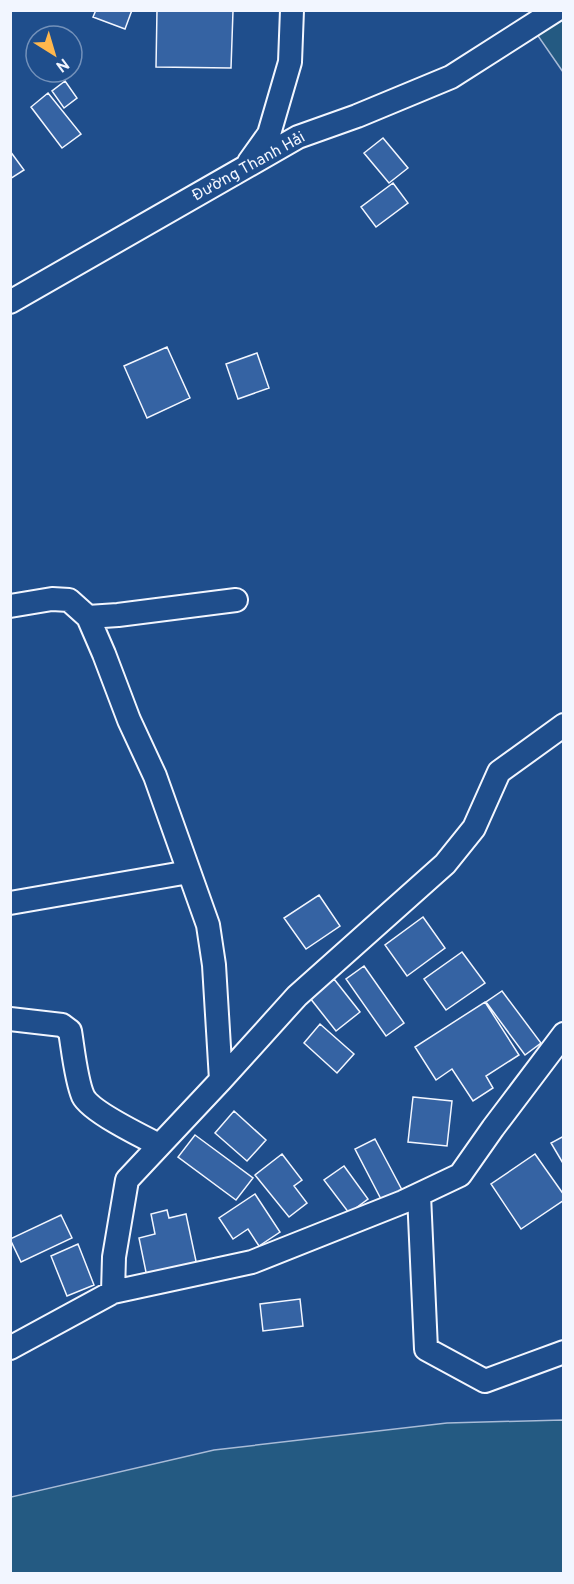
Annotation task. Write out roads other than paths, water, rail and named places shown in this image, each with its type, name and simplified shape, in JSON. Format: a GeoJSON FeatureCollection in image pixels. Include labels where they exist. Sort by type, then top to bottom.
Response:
{"type":"FeatureCollection","features":[{"type":"Feature","properties":{"kind":"street"},"geometry":{"type":"LineString","coordinates":[[245,168],[269,134],[290,62],[292,10]]}},
{"type":"Feature","properties":{"kind":"street","name":"Đường Thanh Hải"},"geometry":{"type":"LineString","coordinates":[[10,302],[298,137],[357,116],[451,77],[556,10]]}},
{"type":"Feature","properties":{"kind":"street"},"geometry":{"type":"LineString","coordinates":[[10,606],[52,599],[69,600],[88,617],[129,720],[155,776],[208,925],[214,965],[221,1080]]}},
{"type":"Feature","properties":{"kind":"street"},"geometry":{"type":"LineString","coordinates":[[88,617],[236,600]]}},
{"type":"Feature","properties":{"kind":"street"},"geometry":{"type":"LineString","coordinates":[[113,1292],[114,1257],[127,1180],[297,996],[445,864],[474,828],[499,772],[564,725]]}},
{"type":"Feature","properties":{"kind":"street"},"geometry":{"type":"LineString","coordinates":[[10,903],[189,872]]}},
{"type":"Feature","properties":{"kind":"street"},"geometry":{"type":"LineString","coordinates":[[10,1019],[62,1025],[70,1031],[84,1098],[106,1116],[159,1145]]}},
{"type":"Feature","properties":{"kind":"street"},"geometry":{"type":"LineString","coordinates":[[10,1348],[113,1292],[252,1262],[419,1195],[460,1175],[564,1034]]}},
{"type":"Feature","properties":{"kind":"street"},"geometry":{"type":"LineString","coordinates":[[419,1195],[426,1349],[485,1381],[564,1352]]}}]}
